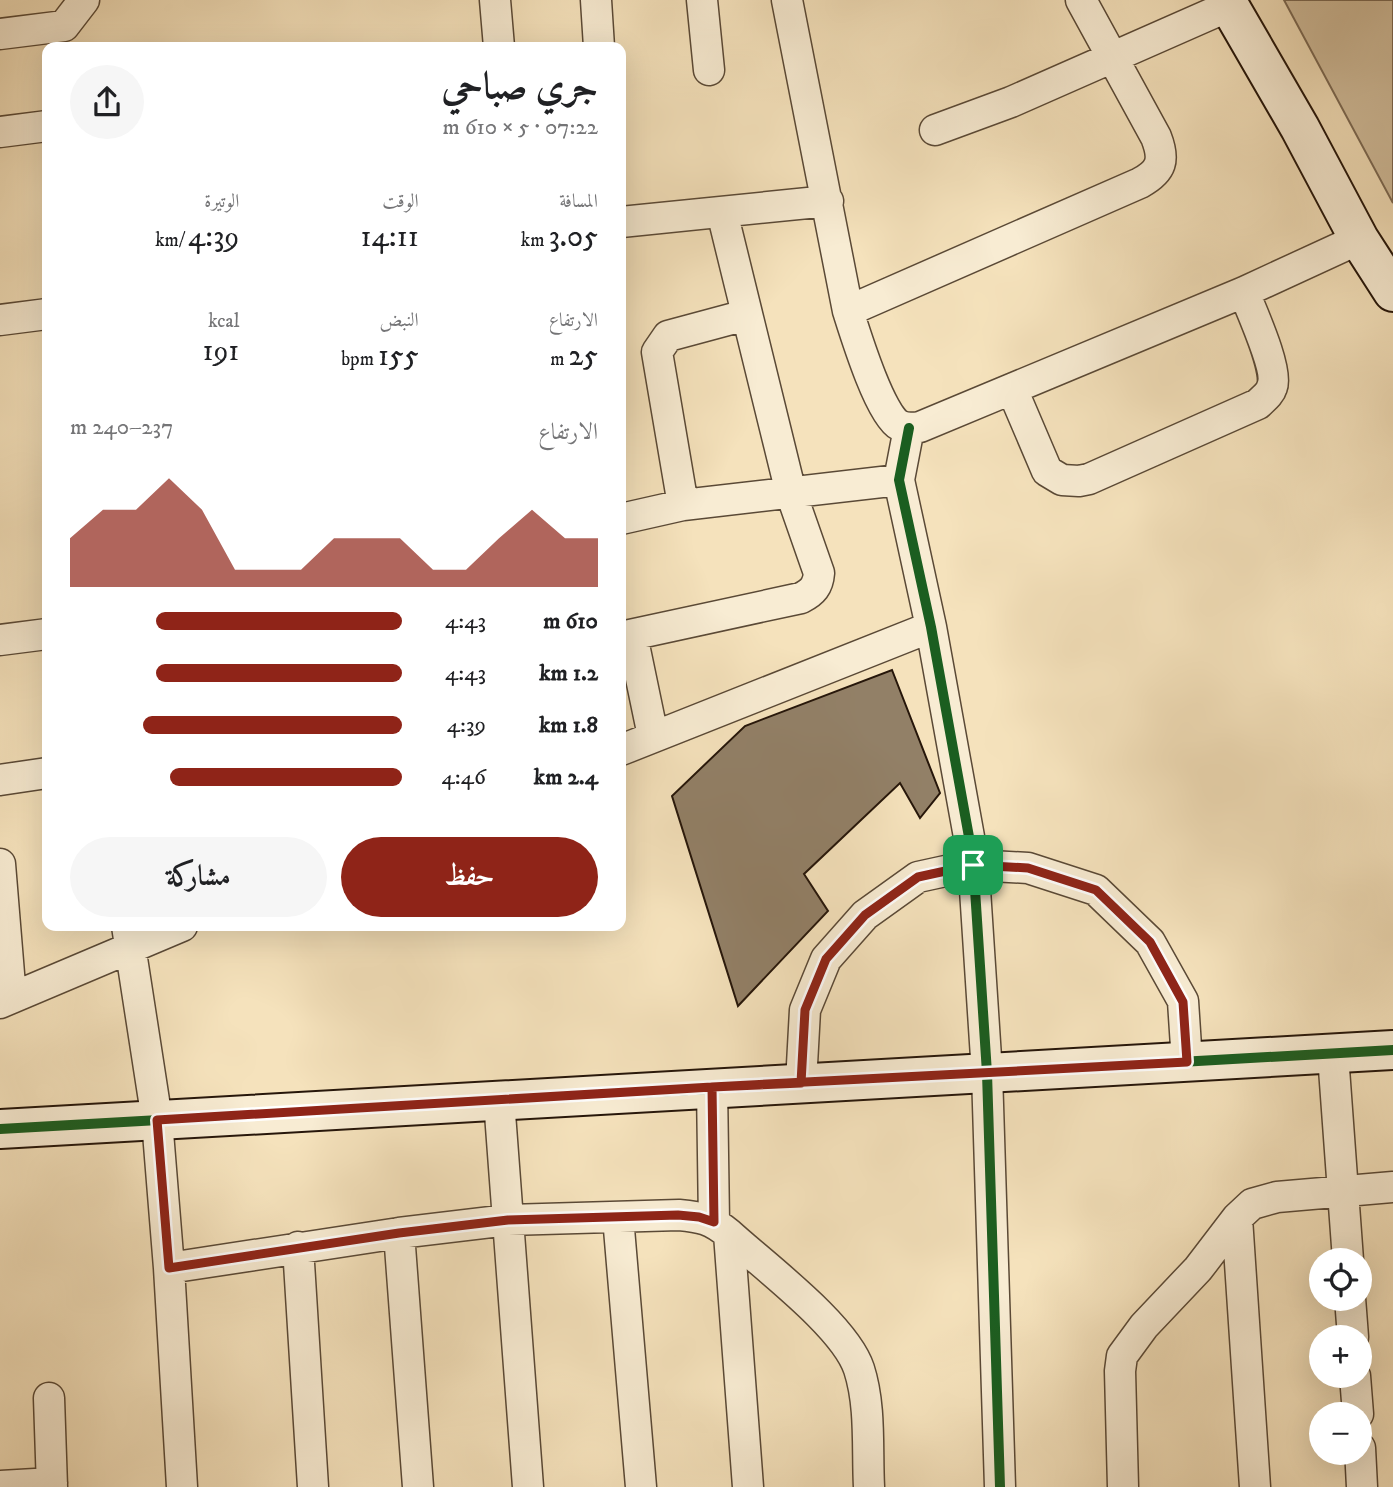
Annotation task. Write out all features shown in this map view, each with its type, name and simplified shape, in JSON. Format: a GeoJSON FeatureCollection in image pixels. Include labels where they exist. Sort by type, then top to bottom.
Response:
{"type":"FeatureCollection","features":[{"type":"Feature","properties":{"kind":"street"},"geometry":{"type":"LineString","coordinates":[[0,34],[65,36],[84,0]]}},
{"type":"Feature","properties":{"kind":"street"},"geometry":{"type":"LineString","coordinates":[[495,0],[499,42]]}},
{"type":"Feature","properties":{"kind":"street"},"geometry":{"type":"LineString","coordinates":[[596,0],[599,42]]}},
{"type":"Feature","properties":{"kind":"street"},"geometry":{"type":"LineString","coordinates":[[702,0],[709,70]]}},
{"type":"Feature","properties":{"kind":"street"},"geometry":{"type":"LineString","coordinates":[[787,0],[848,311],[859,346],[888,414],[899,425],[920,427],[1244,292],[1359,239]]}},
{"type":"Feature","properties":{"kind":"street"},"geometry":{"type":"LineString","coordinates":[[848,311],[1152,177],[1159,168],[1161,149],[1081,0]]}},
{"type":"Feature","properties":{"kind":"street"},"geometry":{"type":"LineString","coordinates":[[935,130],[1011,102],[1114,58],[1227,3],[1300,128],[1359,239],[1393,292]]}},
{"type":"Feature","properties":{"kind":"street"},"geometry":{"type":"LineString","coordinates":[[0,132],[42,127]]}},
{"type":"Feature","properties":{"kind":"street"},"geometry":{"type":"LineString","coordinates":[[626,222],[828,201]]}},
{"type":"Feature","properties":{"kind":"street"},"geometry":{"type":"LineString","coordinates":[[653,736],[626,636],[801,598],[811,593],[818,583],[819,573],[792,492],[722,212]]}},
{"type":"Feature","properties":{"kind":"street"},"geometry":{"type":"LineString","coordinates":[[1012,389],[1047,471],[1054,476],[1079,481],[1133,461],[1258,404],[1272,388],[1273,372],[1244,292]]}},
{"type":"Feature","properties":{"kind":"street"},"geometry":{"type":"LineString","coordinates":[[0,320],[42,315]]}},
{"type":"Feature","properties":{"kind":"street"},"geometry":{"type":"LineString","coordinates":[[683,505],[657,352],[668,336],[746,315]]}},
{"type":"Feature","properties":{"kind":"street"},"geometry":{"type":"LineString","coordinates":[[909,428],[899,480],[932,627],[973,865],[987,1073],[1000,1487]]}},
{"type":"Feature","properties":{"kind":"street"},"geometry":{"type":"LineString","coordinates":[[626,518],[683,505],[899,480]]}},
{"type":"Feature","properties":{"kind":"street"},"geometry":{"type":"LineString","coordinates":[[626,748],[932,627]]}},
{"type":"Feature","properties":{"kind":"street"},"geometry":{"type":"LineString","coordinates":[[0,640],[42,635]]}},
{"type":"Feature","properties":{"kind":"street"},"geometry":{"type":"LineString","coordinates":[[0,780],[42,774]]}},
{"type":"Feature","properties":{"kind":"street"},"geometry":{"type":"LineString","coordinates":[[0,864],[6,1000],[129,936],[156,931]]}},
{"type":"Feature","properties":{"kind":"street"},"geometry":{"type":"LineString","coordinates":[[801,1083],[805,1010],[826,959],[865,915],[918,877],[973,865],[1028,868],[1096,890],[1150,942],[1183,1002],[1187,1062]]}},
{"type":"Feature","properties":{"kind":"street"},"geometry":{"type":"LineString","coordinates":[[129,936],[157,1120],[182,1487]]}},
{"type":"Feature","properties":{"kind":"street"},"geometry":{"type":"LineString","coordinates":[[0,1129],[1393,1050]]}},
{"type":"Feature","properties":{"kind":"street"},"geometry":{"type":"LineString","coordinates":[[1333,1055],[1347,1248]]}},
{"type":"Feature","properties":{"kind":"street"},"geometry":{"type":"LineString","coordinates":[[712,1087],[722,1228],[748,1487]]}},
{"type":"Feature","properties":{"kind":"street"},"geometry":{"type":"LineString","coordinates":[[499,1100],[528,1487]]}},
{"type":"Feature","properties":{"kind":"street"},"geometry":{"type":"LineString","coordinates":[[1123,1487],[1120,1371],[1122,1356],[1144,1326],[1198,1269],[1237,1218],[1252,1204],[1263,1200],[1393,1187]]}},
{"type":"Feature","properties":{"kind":"street"},"geometry":{"type":"LineString","coordinates":[[169,1268],[298,1247],[508,1220],[678,1215],[699,1217],[722,1228],[828,1323],[845,1342],[858,1367],[864,1393],[869,1487]]}},
{"type":"Feature","properties":{"kind":"street"},"geometry":{"type":"LineString","coordinates":[[618,1217],[641,1487]]}},
{"type":"Feature","properties":{"kind":"street"},"geometry":{"type":"LineString","coordinates":[[1237,1218],[1255,1487]]}},
{"type":"Feature","properties":{"kind":"street"},"geometry":{"type":"LineString","coordinates":[[399,1233],[418,1487]]}},
{"type":"Feature","properties":{"kind":"street"},"geometry":{"type":"LineString","coordinates":[[298,1247],[313,1487]]}},
{"type":"Feature","properties":{"kind":"street"},"geometry":{"type":"LineString","coordinates":[[0,1486],[52,1485],[49,1398]]}},
{"type":"Feature","properties":{"kind":"street"},"geometry":{"type":"LineString","coordinates":[[1361,1465],[1362,1487]]}},
{"type":"Feature","properties":{"kind":"shaded area"},"geometry":{"type":"Polygon","coordinates":[[[1284,0],[1393,0],[1393,203],[1284,0]]]}},
{"type":"Feature","properties":{"kind":"building"},"geometry":{"type":"Polygon","coordinates":[[[892,670],[940,793],[920,818],[900,783],[804,874],[828,911],[738,1006],[672,796],[745,726],[892,670]]]}},
{"type":"Feature","properties":{"kind":"cycle path"},"geometry":{"type":"LineString","coordinates":[[909,428],[899,480],[931,627],[973,859],[987,1073],[1000,1487]]}},
{"type":"Feature","properties":{"kind":"cycle path"},"geometry":{"type":"LineString","coordinates":[[0,1129],[1393,1050]]}},
{"type":"Feature","properties":{"kind":"route"},"geometry":{"type":"LineString","coordinates":[[973,865],[918,877],[865,915],[826,959],[805,1010],[801,1083],[712,1087],[157,1120],[169,1268],[298,1247],[508,1220],[678,1215],[714,1222],[712,1087],[801,1083],[1187,1062],[1183,1002],[1150,942],[1096,890],[1028,868],[973,865]]}}]}
